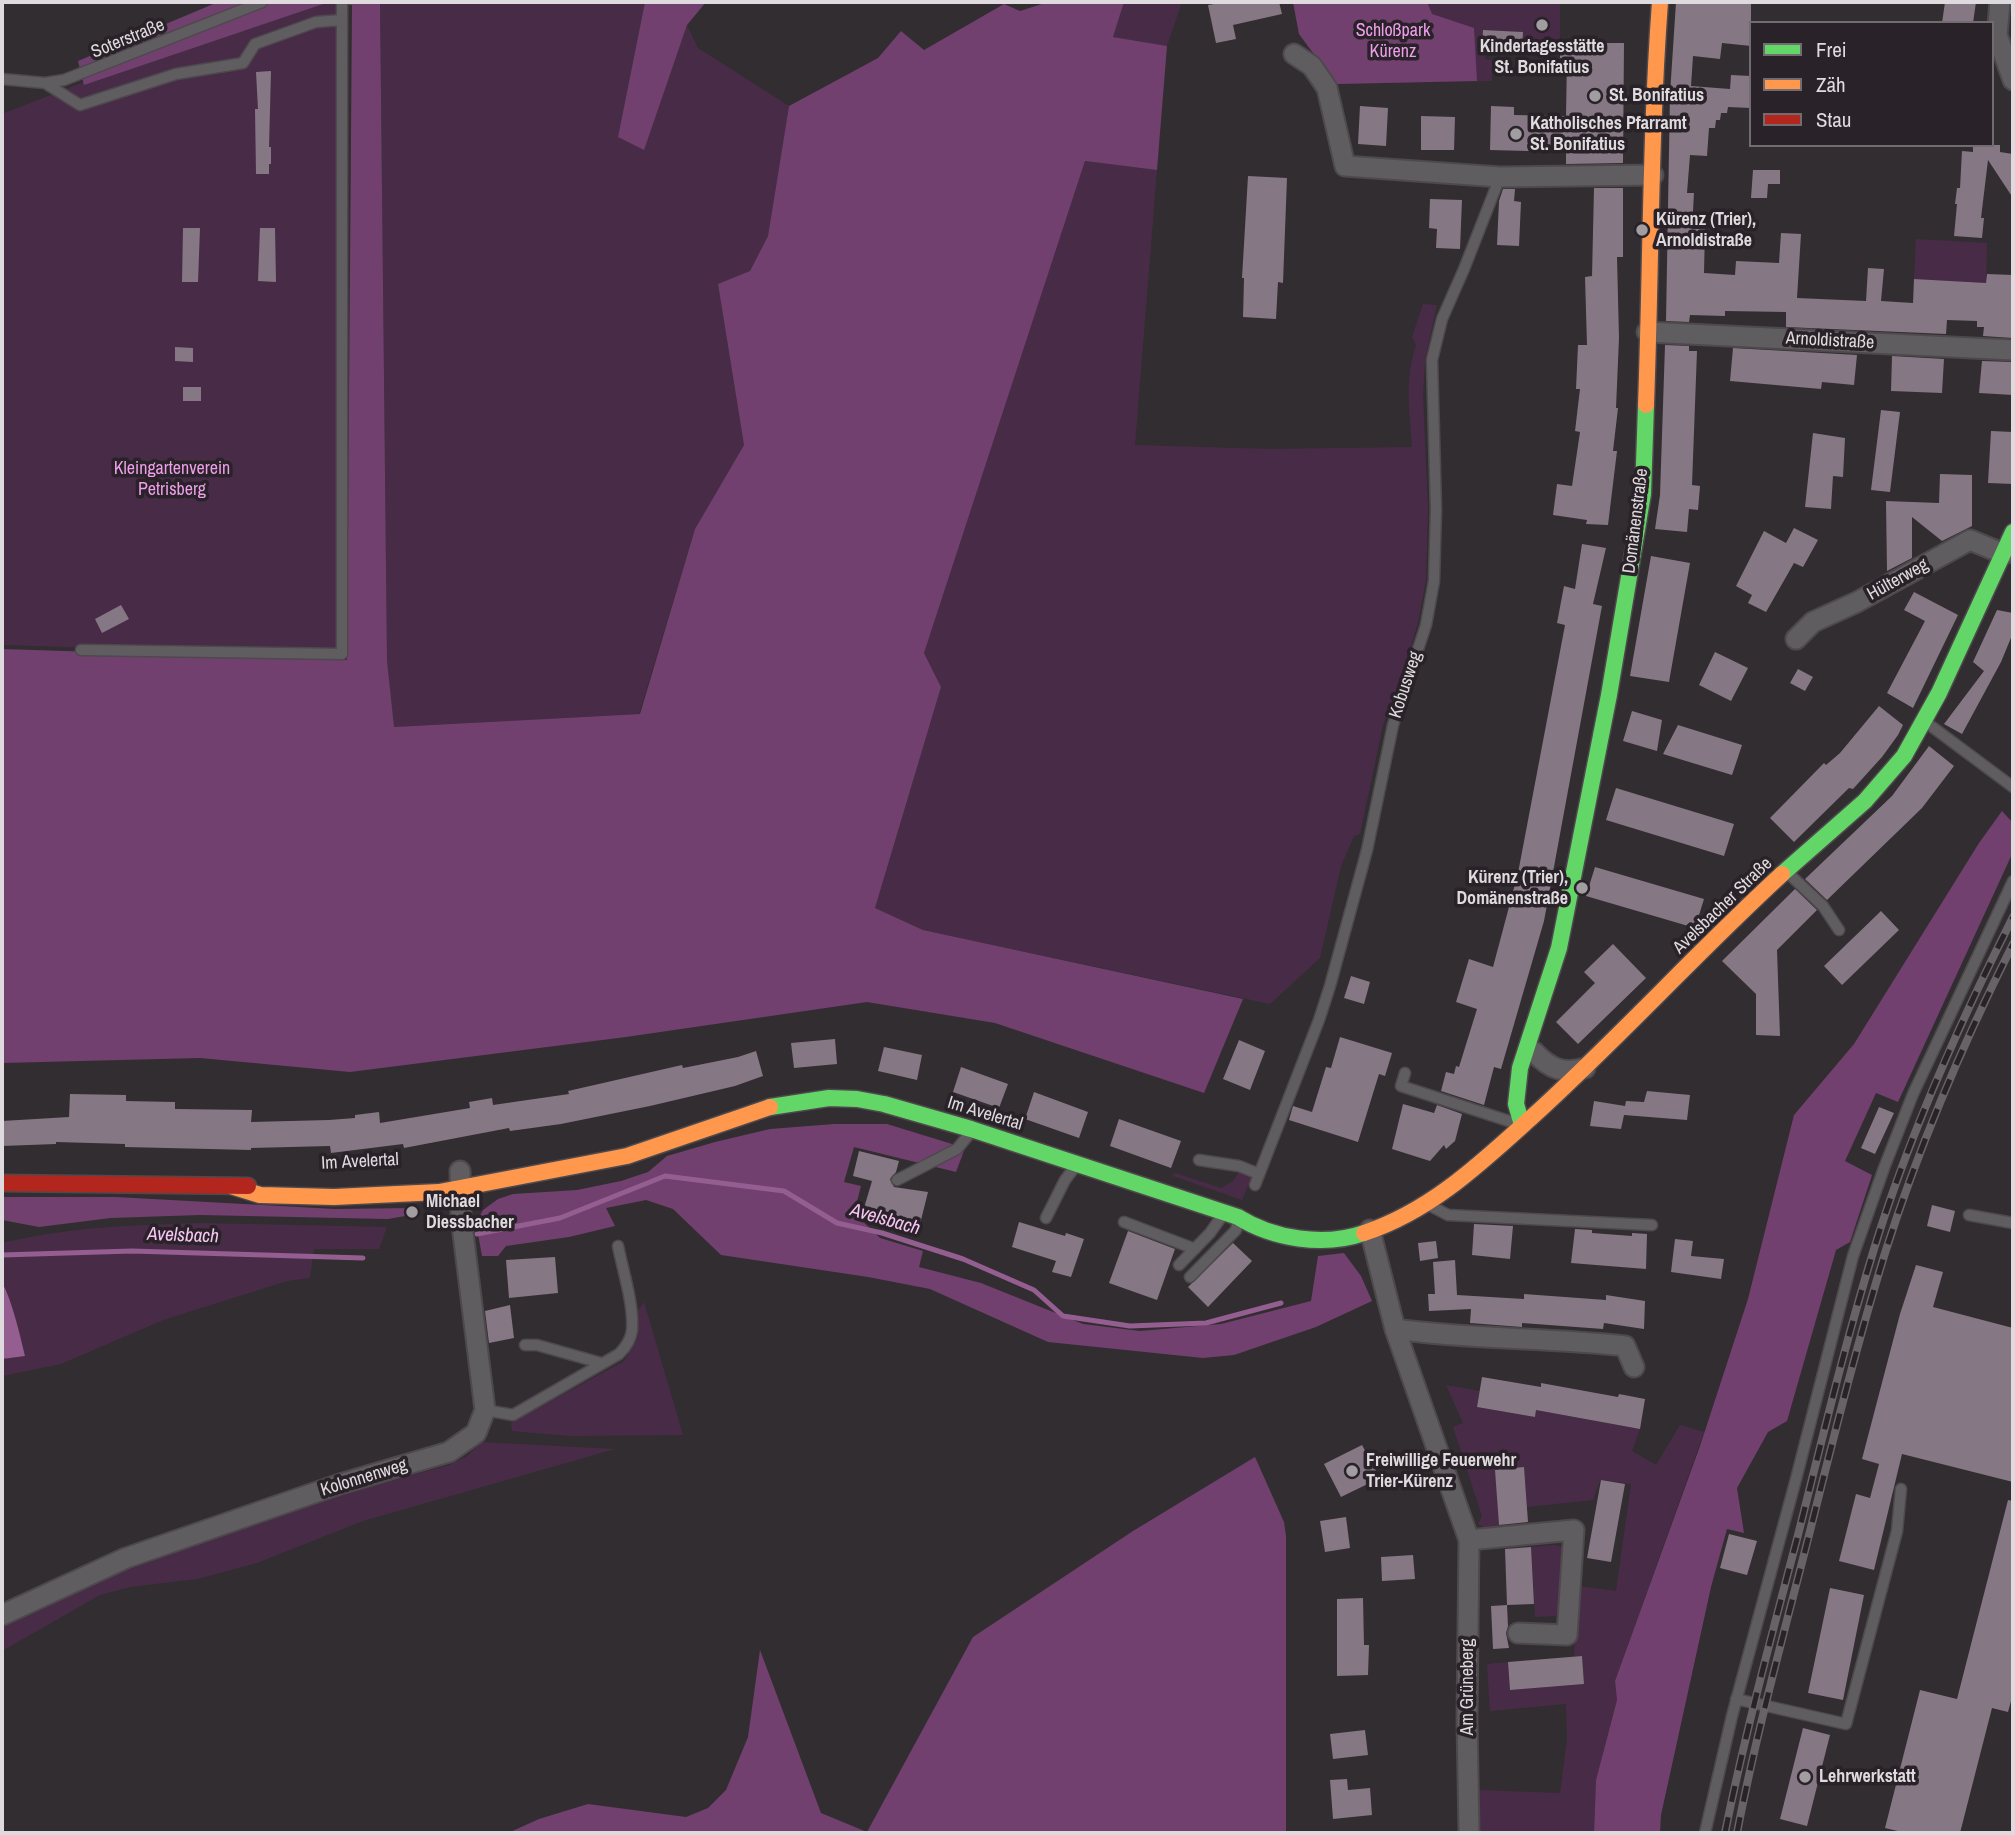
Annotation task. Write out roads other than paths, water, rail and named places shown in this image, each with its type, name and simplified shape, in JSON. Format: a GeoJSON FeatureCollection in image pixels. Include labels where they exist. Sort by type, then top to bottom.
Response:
{"type":"FeatureCollection","features":[{"type":"Feature","properties":{"kind":"main road","name":"Domänenstraße"},"geometry":{"type":"LineString","coordinates":[[1522,1125],[1516,1104],[1520,1068],[1559,947],[1609,695],[1643,494],[1653,93],[1660,2]]}},
{"type":"Feature","properties":{"kind":"main road","name":"Avelsbacher Straße"},"geometry":{"type":"LineString","coordinates":[[1370,1230],[1396,1221],[1428,1204],[1471,1173],[1585,1068],[1768,887],[1881,783],[1925,722],[2013,532]]}},
{"type":"Feature","properties":{"kind":"main road","name":"Im Avelertal"},"geometry":{"type":"LineString","coordinates":[[231,1186],[260,1195],[334,1197],[439,1192],[460,1175],[532,1176],[627,1156],[715,1123],[762,1109],[802,1101],[846,1098],[884,1104],[974,1129],[1232,1215],[1250,1226],[1283,1236],[1346,1239],[1370,1230]]}},
{"type":"Feature","properties":{"kind":"main road","name":"Im Avelertal"},"geometry":{"type":"LineString","coordinates":[[508,1163],[675,1127],[715,1123]]}},
{"type":"Feature","properties":{"kind":"main road","name":"Im Avelertal"},"geometry":{"type":"LineString","coordinates":[[2,1182],[231,1186],[349,1183],[424,1176]]}},
{"type":"Feature","properties":{"kind":"main road","name":"Im Avelertal"},"geometry":{"type":"LineString","coordinates":[[1232,1215],[1288,1220]]}},
{"type":"Feature","properties":{"kind":"main road"},"geometry":{"type":"LineString","coordinates":[[1323,1224],[1358,1225],[1370,1230]]}},
{"type":"Feature","properties":{"kind":"street"},"geometry":{"type":"LineString","coordinates":[[2000,2],[1997,35],[2013,80]]}},
{"type":"Feature","properties":{"kind":"street"},"geometry":{"type":"LineString","coordinates":[[1294,54],[1312,66],[1327,88],[1345,166],[1500,177],[1653,175]]}},
{"type":"Feature","properties":{"kind":"street","name":"Arnoldistraße"},"geometry":{"type":"LineString","coordinates":[[1647,331],[2013,350]]}},
{"type":"Feature","properties":{"kind":"street","name":"Hülterweg"},"geometry":{"type":"LineString","coordinates":[[1796,639],[1812,622],[1857,602],[1970,540],[2004,554]]}},
{"type":"Feature","properties":{"kind":"street","name":"Domänenstraße"},"geometry":{"type":"LineString","coordinates":[[1522,1125],[1530,1098],[1534,1031]]}},
{"type":"Feature","properties":{"kind":"street"},"geometry":{"type":"LineString","coordinates":[[1534,1052],[1558,1070],[1585,1068]]}},
{"type":"Feature","properties":{"kind":"street"},"geometry":{"type":"LineString","coordinates":[[460,1175],[461,1217],[485,1410]]}},
{"type":"Feature","properties":{"kind":"street","name":"Am Grüneberg"},"geometry":{"type":"LineString","coordinates":[[1370,1230],[1395,1329],[1469,1540],[1469,1833]]}},
{"type":"Feature","properties":{"kind":"street"},"geometry":{"type":"LineString","coordinates":[[1395,1329],[1443,1336],[1625,1346],[1634,1367]]}},
{"type":"Feature","properties":{"kind":"street","name":"Kolonnenweg"},"geometry":{"type":"LineString","coordinates":[[2,1615],[126,1558],[340,1484],[449,1452],[476,1433],[485,1410]]}},
{"type":"Feature","properties":{"kind":"street"},"geometry":{"type":"LineString","coordinates":[[1469,1540],[1574,1530],[1567,1634],[1518,1633]]}},
{"type":"Feature","properties":{"kind":"lane","name":"Soterstraße"},"geometry":{"type":"LineString","coordinates":[[2,79],[45,83],[83,75],[262,2]]}},
{"type":"Feature","properties":{"kind":"lane"},"geometry":{"type":"LineString","coordinates":[[81,650],[342,654],[342,2]]}},
{"type":"Feature","properties":{"kind":"lane"},"geometry":{"type":"LineString","coordinates":[[45,83],[80,105],[176,74],[243,63],[255,44],[316,22],[342,20]]}},
{"type":"Feature","properties":{"kind":"lane","name":"Kobusweg"},"geometry":{"type":"LineString","coordinates":[[1255,1185],[1330,986],[1367,850],[1393,725],[1426,625],[1434,582],[1436,510],[1432,360],[1442,319],[1500,177]]}},
{"type":"Feature","properties":{"kind":"lane"},"geometry":{"type":"LineString","coordinates":[[1925,722],[2013,787]]}},
{"type":"Feature","properties":{"kind":"lane"},"geometry":{"type":"LineString","coordinates":[[1787,872],[1823,906],[1839,930]]}},
{"type":"Feature","properties":{"kind":"lane"},"geometry":{"type":"LineString","coordinates":[[1705,1833],[1736,1699],[1853,1256],[1913,1094],[2013,881]]}},
{"type":"Feature","properties":{"kind":"lane"},"geometry":{"type":"LineString","coordinates":[[1405,1073],[1401,1086],[1522,1125]]}},
{"type":"Feature","properties":{"kind":"lane"},"geometry":{"type":"LineString","coordinates":[[897,1180],[957,1149],[974,1129]]}},
{"type":"Feature","properties":{"kind":"lane"},"geometry":{"type":"LineString","coordinates":[[1199,1160],[1239,1166],[1259,1174]]}},
{"type":"Feature","properties":{"kind":"lane"},"geometry":{"type":"LineString","coordinates":[[1046,1218],[1065,1180],[1078,1164]]}},
{"type":"Feature","properties":{"kind":"lane"},"geometry":{"type":"LineString","coordinates":[[1428,1204],[1448,1215],[1652,1225]]}},
{"type":"Feature","properties":{"kind":"lane"},"geometry":{"type":"LineString","coordinates":[[1969,1214],[2013,1223]]}},
{"type":"Feature","properties":{"kind":"lane"},"geometry":{"type":"LineString","coordinates":[[1180,1265],[1232,1215],[1236,1230],[1190,1277]]}},
{"type":"Feature","properties":{"kind":"lane"},"geometry":{"type":"LineString","coordinates":[[1124,1222],[1195,1249]]}},
{"type":"Feature","properties":{"kind":"lane"},"geometry":{"type":"LineString","coordinates":[[485,1410],[513,1415],[619,1354],[627,1345],[632,1330],[629,1298],[618,1246]]}},
{"type":"Feature","properties":{"kind":"lane"},"geometry":{"type":"LineString","coordinates":[[525,1345],[537,1345],[601,1363]]}},
{"type":"Feature","properties":{"kind":"lane"},"geometry":{"type":"LineString","coordinates":[[1736,1699],[1846,1724],[1897,1531],[1901,1489]]}},
{"type":"Feature","properties":{"kind":"waterway","name":"Avelsbach"},"geometry":{"type":"LineString","coordinates":[[477,1234],[560,1218],[665,1176],[784,1191],[837,1223],[882,1233],[963,1259],[1034,1290],[1063,1316],[1130,1326],[1206,1323],[1281,1303]]}},
{"type":"Feature","properties":{"kind":"waterway","name":"Avelsbach"},"geometry":{"type":"LineString","coordinates":[[2,1255],[132,1251],[363,1258]]}},
{"type":"Feature","properties":{"kind":"railway"},"geometry":{"type":"LineString","coordinates":[[1725,1833],[1759,1684],[1874,1249],[1936,1080],[2013,917]]}},
{"type":"Feature","properties":{"kind":"railway"},"geometry":{"type":"LineString","coordinates":[[1737,1833],[1780,1649],[1864,1324],[1885,1253],[1943,1096],[2013,944]]}},
{"type":"Feature","properties":{"kind":"place","name":"Kindertagesstätte St. Bonifatius"},"geometry":{"type":"Point","coordinates":[1542,25]}},
{"type":"Feature","properties":{"kind":"place","name":"St. Bonifatius"},"geometry":{"type":"Point","coordinates":[1595,96]}},
{"type":"Feature","properties":{"kind":"place","name":"Katholisches Pfarramt St. Bonifatius"},"geometry":{"type":"Point","coordinates":[1516,134]}},
{"type":"Feature","properties":{"kind":"place","name":"Kürenz (Trier), Arnoldistraße"},"geometry":{"type":"Point","coordinates":[1642,230]}},
{"type":"Feature","properties":{"kind":"place","name":"Kürenz (Trier), Domänenstraße"},"geometry":{"type":"Point","coordinates":[1582,888]}},
{"type":"Feature","properties":{"kind":"place","name":"Michael Diessbacher"},"geometry":{"type":"Point","coordinates":[412,1212]}},
{"type":"Feature","properties":{"kind":"place","name":"Freiwillige Feuerwehr Trier-Kürenz"},"geometry":{"type":"Point","coordinates":[1352,1471]}},
{"type":"Feature","properties":{"kind":"place","name":"Lehrwerkstatt"},"geometry":{"type":"Point","coordinates":[1805,1777]}},
{"type":"Feature","properties":{"kind":"park label","name":"Schloßpark Kürenz"},"geometry":{"type":"Point","coordinates":[1393,41]}},
{"type":"Feature","properties":{"kind":"park label","name":"Kleingartenverein Petrisberg"},"geometry":{"type":"Point","coordinates":[172,479]}}]}
